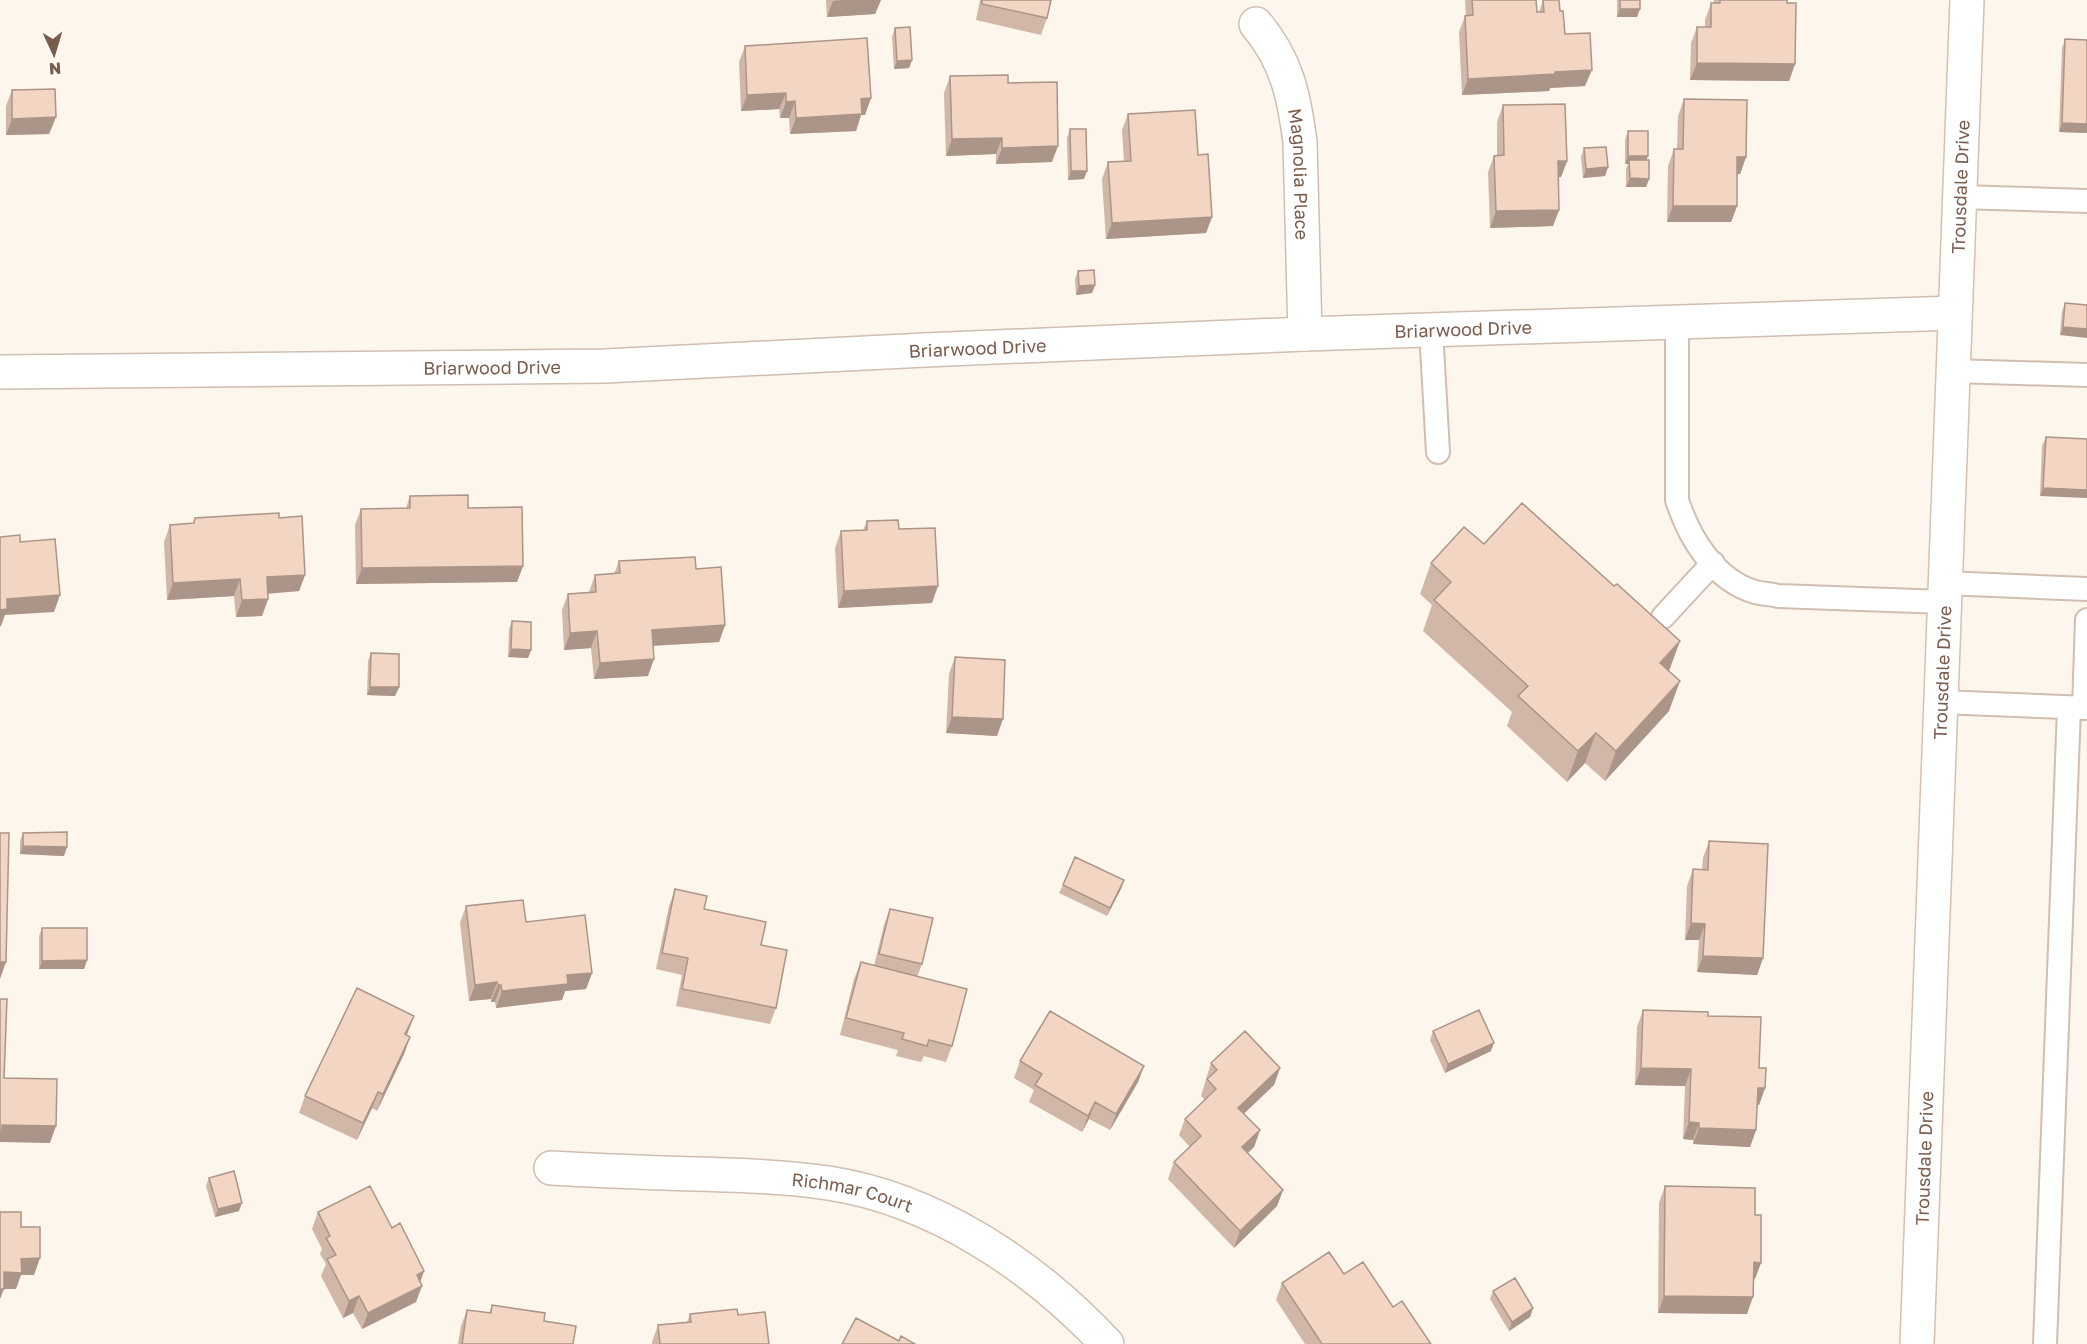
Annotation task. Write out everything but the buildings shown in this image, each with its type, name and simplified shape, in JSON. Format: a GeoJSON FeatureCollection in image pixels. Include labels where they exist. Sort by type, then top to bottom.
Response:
{"type":"FeatureCollection","features":[{"type":"Feature","properties":{"kind":"street","name":"Trousdale Drive"},"geometry":{"type":"LineString","coordinates":[[1917,1344],[1967,0]]}},
{"type":"Feature","properties":{"kind":"street","name":"Magnolia Place"},"geometry":{"type":"LineString","coordinates":[[1256,24],[1268,39],[1285,71],[1296,114],[1300,142],[1305,334]]}},
{"type":"Feature","properties":{"kind":"street","name":"Briarwood Drive"},"geometry":{"type":"LineString","coordinates":[[0,372],[605,366],[1305,334],[1955,313]]}},
{"type":"Feature","properties":{"kind":"street","name":"Richmar Court"},"geometry":{"type":"LineString","coordinates":[[551,1168],[782,1178],[830,1184],[872,1194],[947,1222],[1016,1263],[1075,1311],[1107,1344]]}},
{"type":"Feature","properties":{"kind":"lane"},"geometry":{"type":"LineString","coordinates":[[1959,197],[2087,201]]}},
{"type":"Feature","properties":{"kind":"lane"},"geometry":{"type":"LineString","coordinates":[[1677,322],[1677,500],[1685,524],[1697,544],[1732,581],[1754,591],[1778,596],[2087,589]]}},
{"type":"Feature","properties":{"kind":"lane"},"geometry":{"type":"LineString","coordinates":[[1431,330],[1438,452]]}},
{"type":"Feature","properties":{"kind":"lane"},"geometry":{"type":"LineString","coordinates":[[1953,371],[2087,375]]}},
{"type":"Feature","properties":{"kind":"lane"},"geometry":{"type":"LineString","coordinates":[[1663,617],[1713,563]]}},
{"type":"Feature","properties":{"kind":"lane"},"geometry":{"type":"LineString","coordinates":[[2045,1344],[2080,708],[2087,620]]}},
{"type":"Feature","properties":{"kind":"lane"},"geometry":{"type":"LineString","coordinates":[[1941,702],[2080,708]]}}]}
